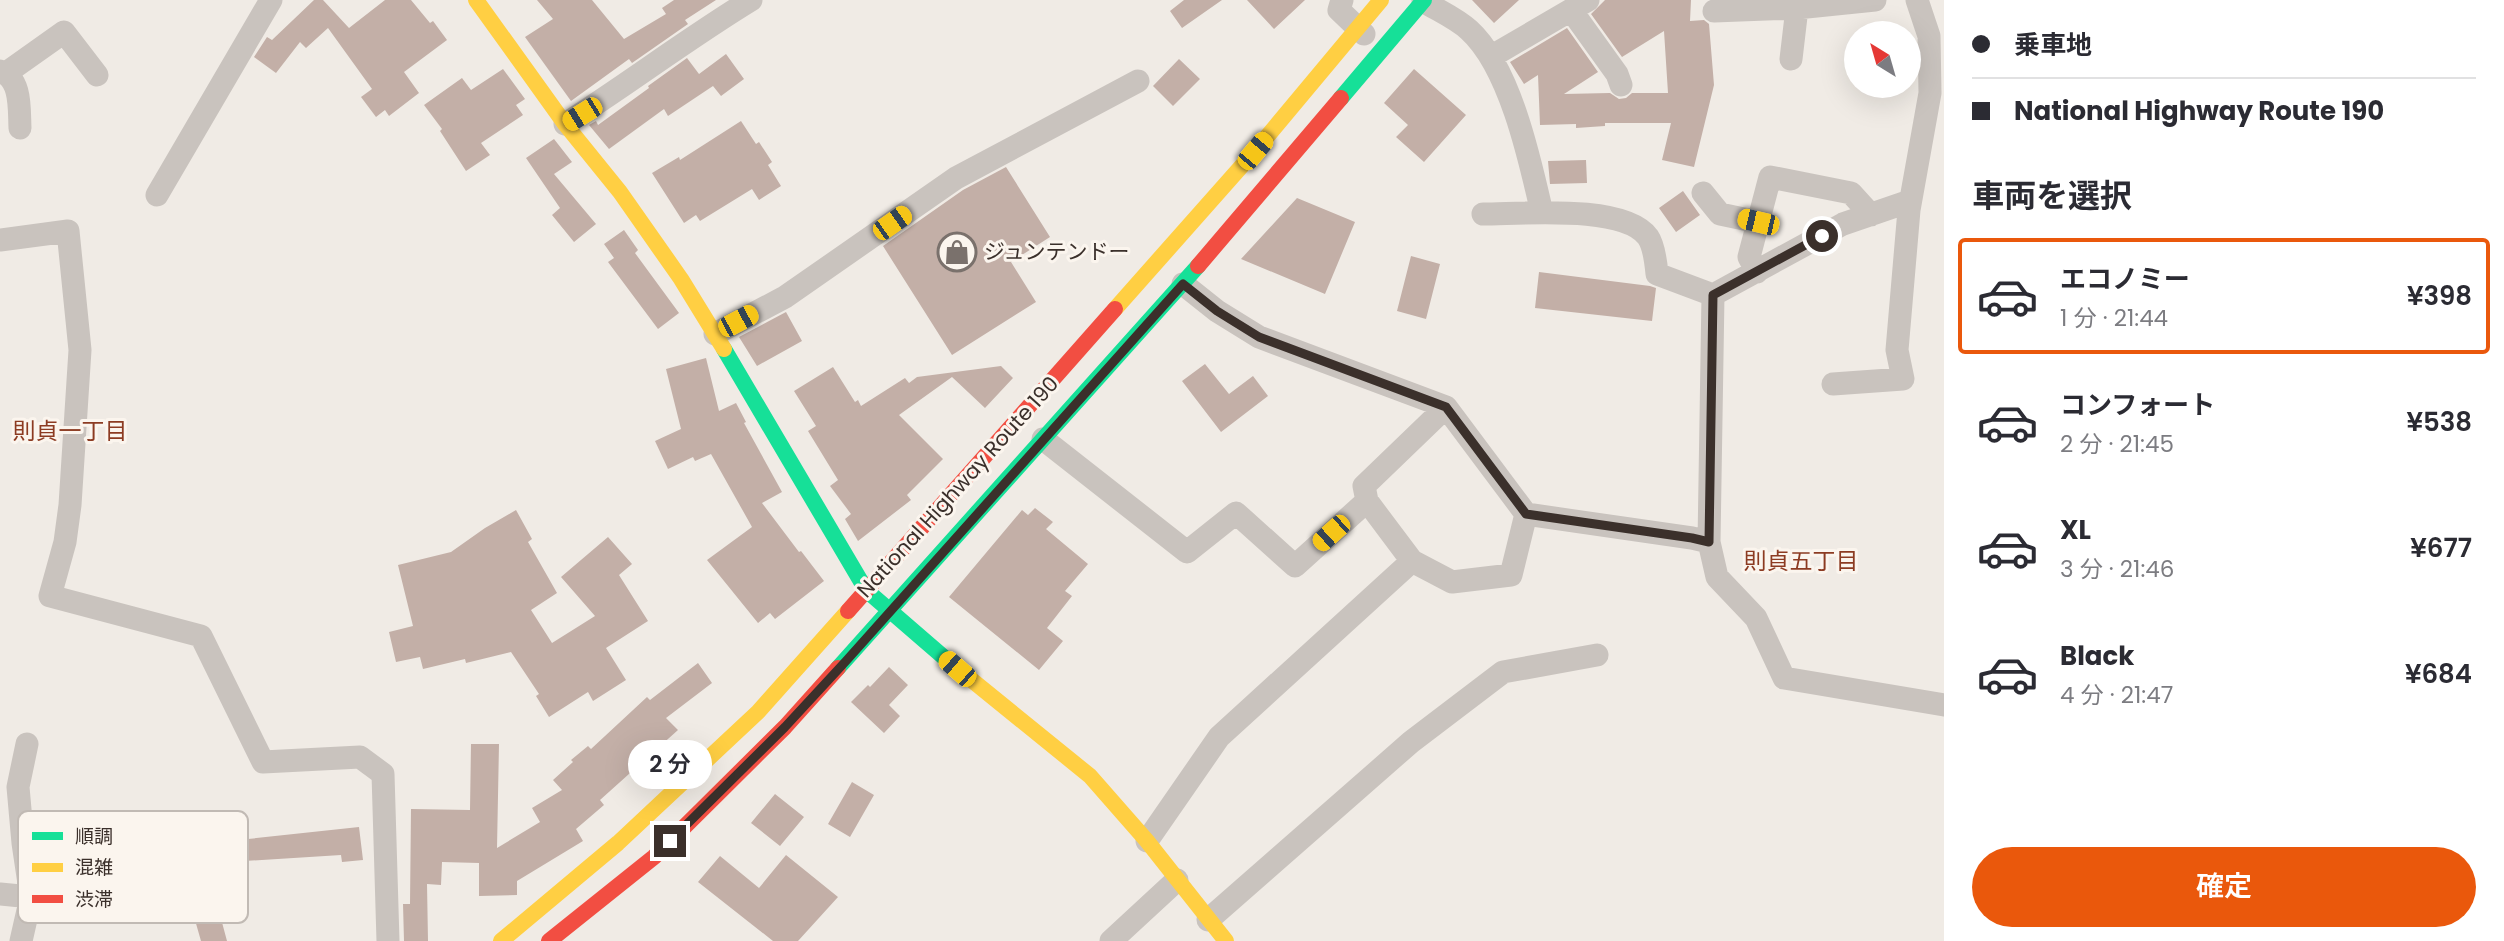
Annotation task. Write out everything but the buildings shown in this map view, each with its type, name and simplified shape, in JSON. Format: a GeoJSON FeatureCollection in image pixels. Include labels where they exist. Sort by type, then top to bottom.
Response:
{"type":"FeatureCollection","features":[{"type":"Feature","properties":{"kind":"main road"},"geometry":{"type":"LineString","coordinates":[[476,0],[681,279],[749,389],[786,457],[866,590],[957,669],[1090,776],[1147,841],[1226,941]]}},
{"type":"Feature","properties":{"kind":"main road","name":"National Highway Route 190"},"geometry":{"type":"LineString","coordinates":[[500,941],[618,843],[758,712],[1255,151],[1381,0]]}},
{"type":"Feature","properties":{"kind":"main road","name":"National Highway Route 190"},"geometry":{"type":"LineString","coordinates":[[549,941],[576,927],[654,857],[785,727],[1183,284],[1423,0]]}},
{"type":"Feature","properties":{"kind":"main road"},"geometry":{"type":"LineString","coordinates":[[555,898],[576,927]]}},
{"type":"Feature","properties":{"kind":"street"},"geometry":{"type":"LineString","coordinates":[[157,195],[271,0]]}},
{"type":"Feature","properties":{"kind":"street"},"geometry":{"type":"LineString","coordinates":[[565,124],[615,92],[696,33],[751,0]]}},
{"type":"Feature","properties":{"kind":"street"},"geometry":{"type":"LineString","coordinates":[[1342,0],[1339,10],[1382,50]]}},
{"type":"Feature","properties":{"kind":"street"},"geometry":{"type":"LineString","coordinates":[[1423,0],[1468,29],[1490,54],[1517,117],[1542,213]]}},
{"type":"Feature","properties":{"kind":"street"},"geometry":{"type":"LineString","coordinates":[[1714,11],[1875,0]]}},
{"type":"Feature","properties":{"kind":"street"},"geometry":{"type":"LineString","coordinates":[[1833,384],[1903,379],[1897,350],[1910,201],[1925,132],[1930,93],[1929,36],[1917,0]]}},
{"type":"Feature","properties":{"kind":"street"},"geometry":{"type":"LineString","coordinates":[[1791,59],[1796,4]]}},
{"type":"Feature","properties":{"kind":"street"},"geometry":{"type":"LineString","coordinates":[[1490,54],[1499,52],[1579,5],[1617,74],[1620,85]]}},
{"type":"Feature","properties":{"kind":"street"},"geometry":{"type":"LineString","coordinates":[[20,128],[18,92],[3,72],[64,32],[97,75]]}},
{"type":"Feature","properties":{"kind":"street"},"geometry":{"type":"LineString","coordinates":[[715,334],[785,297],[956,178],[1138,81]]}},
{"type":"Feature","properties":{"kind":"street"},"geometry":{"type":"LineString","coordinates":[[1756,272],[1749,257],[1770,177],[1851,192],[1871,215]]}},
{"type":"Feature","properties":{"kind":"street"},"geometry":{"type":"LineString","coordinates":[[1703,193],[1720,214],[1758,222]]}},
{"type":"Feature","properties":{"kind":"street"},"geometry":{"type":"LineString","coordinates":[[1483,214],[1602,215],[1629,222],[1648,237],[1657,264],[1657,274],[1713,295],[1843,224],[1910,201]]}},
{"type":"Feature","properties":{"kind":"street"},"geometry":{"type":"LineString","coordinates":[[0,240],[68,231],[80,350],[70,505],[65,542],[50,596],[201,636],[263,762],[360,757],[383,774],[388,941]]}},
{"type":"Feature","properties":{"kind":"street"},"geometry":{"type":"LineString","coordinates":[[1183,284],[1217,311],[1259,337],[1446,407],[1526,514],[1709,542]]}},
{"type":"Feature","properties":{"kind":"street"},"geometry":{"type":"LineString","coordinates":[[1713,295],[1709,542],[1717,577],[1756,618],[1784,678],[1944,705]]}},
{"type":"Feature","properties":{"kind":"street"},"geometry":{"type":"LineString","coordinates":[[1446,407],[1364,486],[1367,501],[1412,561],[1452,582],[1511,575],[1526,514]]}},
{"type":"Feature","properties":{"kind":"street"},"geometry":{"type":"LineString","coordinates":[[1042,439],[1187,552],[1236,513],[1295,566],[1367,501]]}},
{"type":"Feature","properties":{"kind":"street"},"geometry":{"type":"LineString","coordinates":[[1147,841],[1219,737],[1412,561]]}},
{"type":"Feature","properties":{"kind":"street"},"geometry":{"type":"LineString","coordinates":[[1208,920],[1411,743],[1503,672],[1597,654]]}},
{"type":"Feature","properties":{"kind":"street"},"geometry":{"type":"LineString","coordinates":[[20,811],[18,788],[27,744]]}},
{"type":"Feature","properties":{"kind":"street"},"geometry":{"type":"LineString","coordinates":[[1111,941],[1177,880]]}},
{"type":"Feature","properties":{"kind":"street"},"geometry":{"type":"LineString","coordinates":[[0,894],[18,896]]}},
{"type":"Feature","properties":{"kind":"street"},"geometry":{"type":"LineString","coordinates":[[21,941],[25,923]]}},
{"type":"Feature","properties":{"kind":"traffic: fast"},"geometry":{"type":"LineString","coordinates":[[1341,98],[1424,0]]}},
{"type":"Feature","properties":{"kind":"traffic: fast"},"geometry":{"type":"LineString","coordinates":[[838,668],[1198,266]]}},
{"type":"Feature","properties":{"kind":"traffic: fast"},"geometry":{"type":"LineString","coordinates":[[724,349],[866,590],[947,660]]}},
{"type":"Feature","properties":{"kind":"traffic: slow"},"geometry":{"type":"LineString","coordinates":[[476,0],[565,124],[620,192],[681,279],[724,349]]}},
{"type":"Feature","properties":{"kind":"traffic: slow"},"geometry":{"type":"LineString","coordinates":[[1115,309],[1255,151],[1381,0]]}},
{"type":"Feature","properties":{"kind":"traffic: slow"},"geometry":{"type":"LineString","coordinates":[[501,941],[618,843],[758,712],[848,611]]}},
{"type":"Feature","properties":{"kind":"traffic: slow"},"geometry":{"type":"LineString","coordinates":[[947,660],[1090,776],[1147,841],[1226,941]]}},
{"type":"Feature","properties":{"kind":"traffic: jam"},"geometry":{"type":"LineString","coordinates":[[1198,266],[1341,98]]}},
{"type":"Feature","properties":{"kind":"traffic: jam"},"geometry":{"type":"LineString","coordinates":[[848,611],[1115,309]]}},
{"type":"Feature","properties":{"kind":"traffic: jam"},"geometry":{"type":"LineString","coordinates":[[549,941],[654,857],[785,727],[838,668]]}},
{"type":"Feature","properties":{"kind":"place","name":"ジュンテンドー"},"geometry":{"type":"Point","coordinates":[957,252]}},
{"type":"Feature","properties":{"kind":"district","name":"則貞一丁目"},"geometry":{"type":"Point","coordinates":[70,431]}},
{"type":"Feature","properties":{"kind":"district","name":"則貞五丁目"},"geometry":{"type":"Point","coordinates":[1801,561]}},
{"type":"Feature","properties":{"kind":"route"},"geometry":{"type":"LineString","coordinates":[[670,841],[785,727],[846,661],[1183,284],[1217,311],[1259,337],[1446,407],[1526,514],[1709,542],[1713,295],[1822,236]]}}]}
